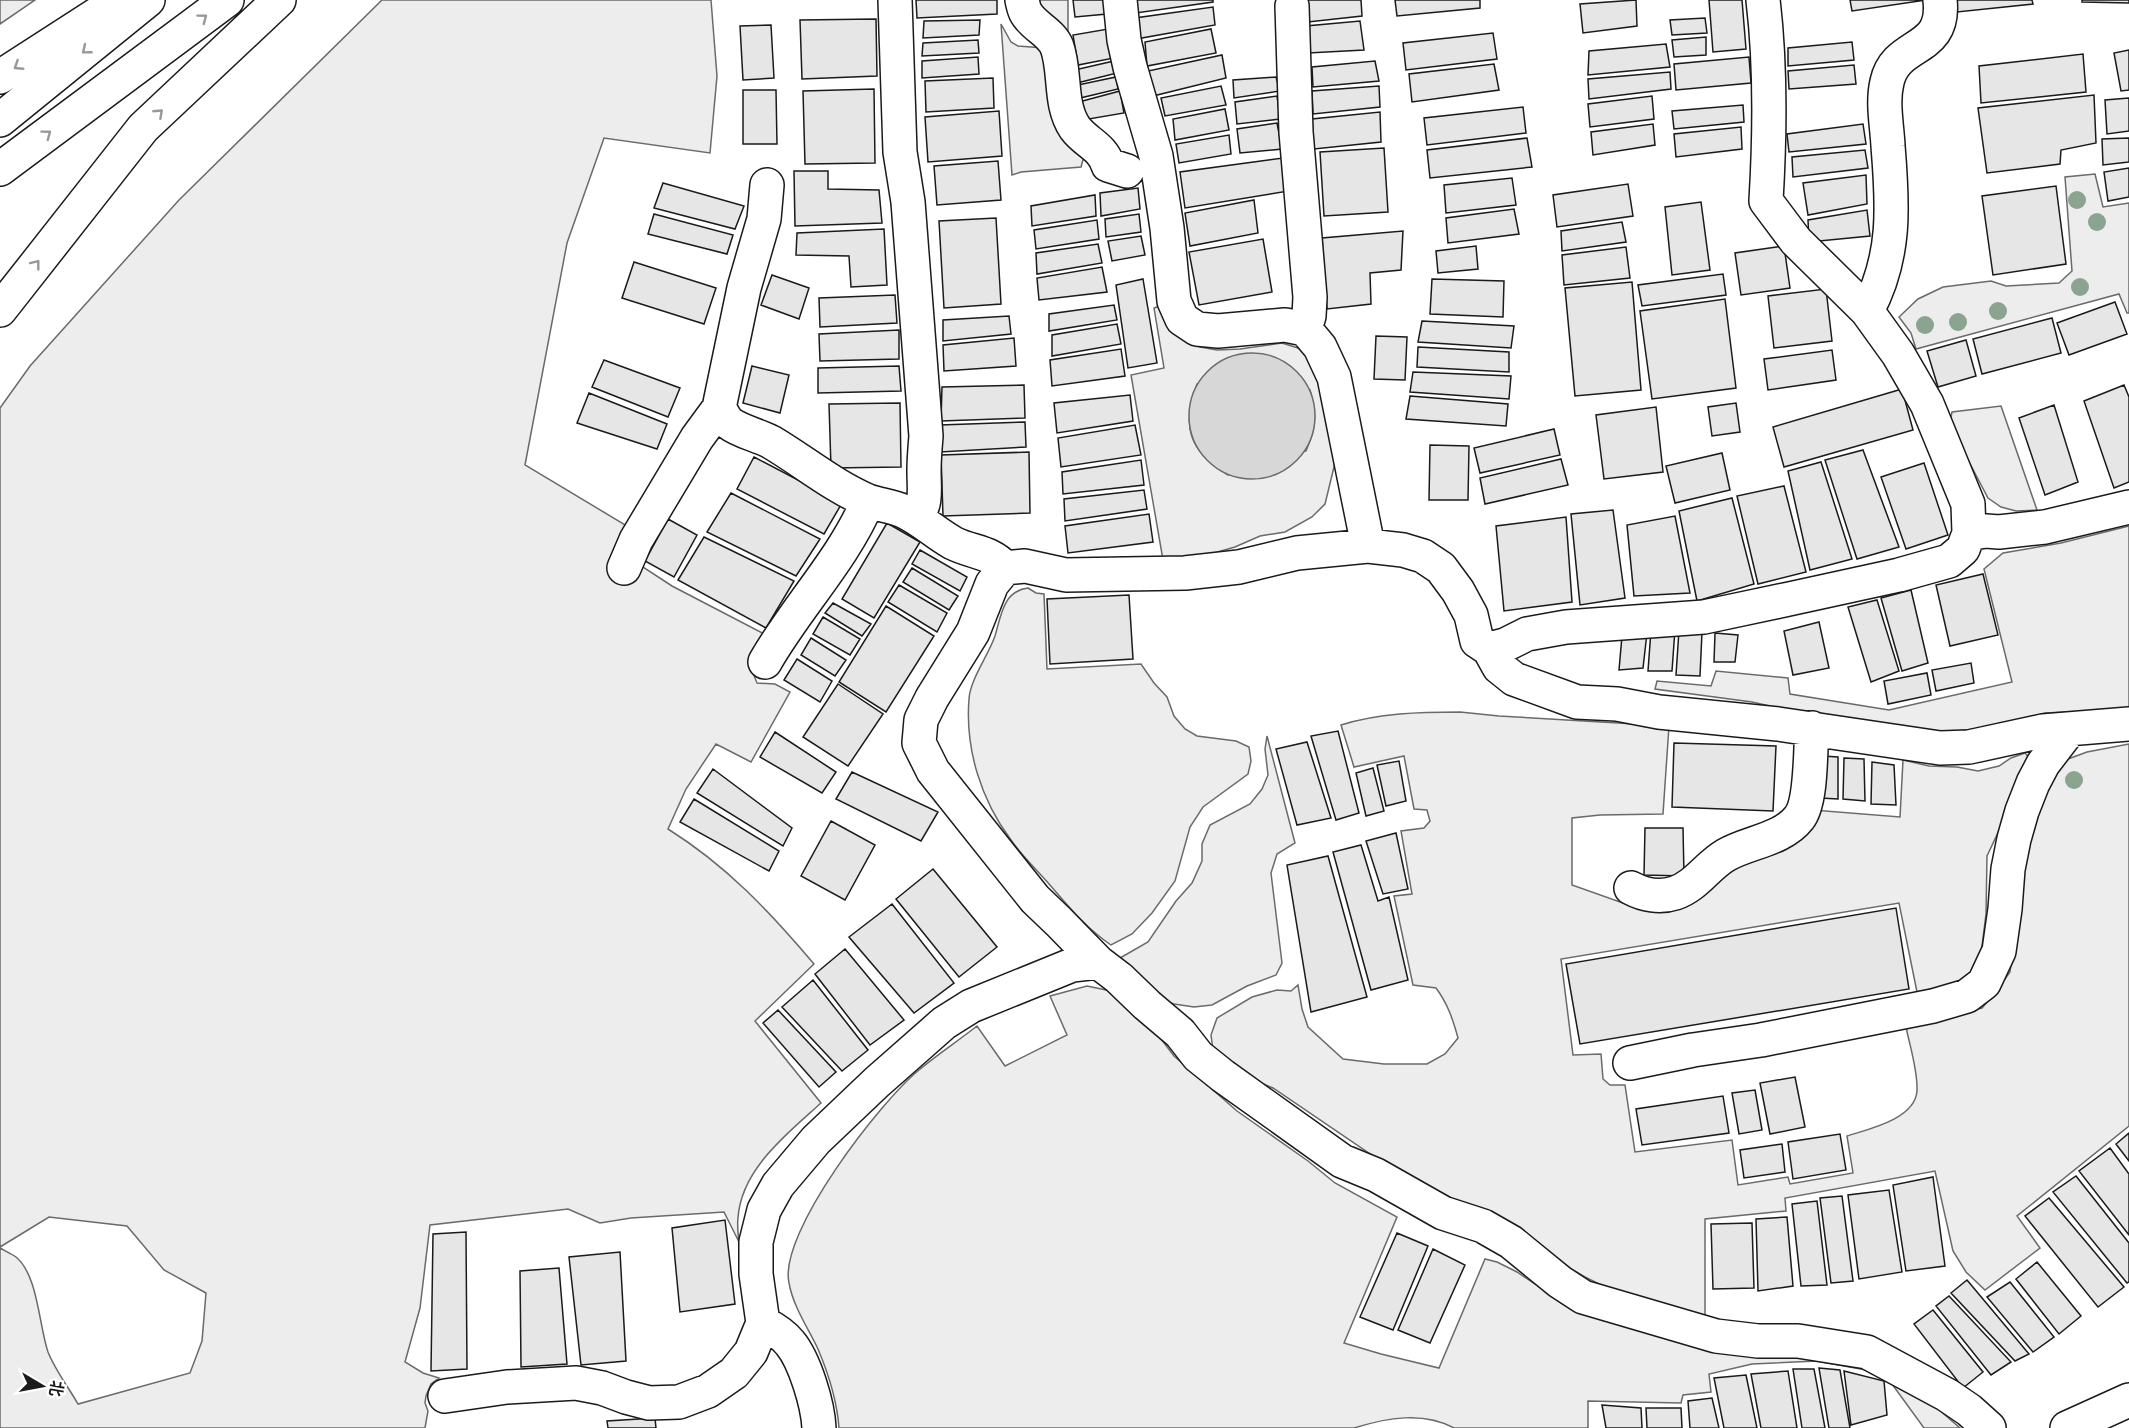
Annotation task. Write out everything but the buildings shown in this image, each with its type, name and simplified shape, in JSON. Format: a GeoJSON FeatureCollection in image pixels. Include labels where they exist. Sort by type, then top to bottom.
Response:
{"type":"FeatureCollection","features":[{"type":"Feature","properties":{"kind":"main road"},"geometry":{"type":"LineString","coordinates":[[0,77],[120,0]]}},
{"type":"Feature","properties":{"kind":"main road"},"geometry":{"type":"LineString","coordinates":[[0,120],[148,0]]}},
{"type":"Feature","properties":{"kind":"main road"},"geometry":{"type":"LineString","coordinates":[[0,169],[227,0]]}},
{"type":"Feature","properties":{"kind":"main road"},"geometry":{"type":"LineString","coordinates":[[0,310],[143,128],[279,0]]}},
{"type":"Feature","properties":{"kind":"main road"},"geometry":{"type":"LineString","coordinates":[[896,0],[900,152],[908,202],[926,436],[925,499],[917,518]]}},
{"type":"Feature","properties":{"kind":"main road"},"geometry":{"type":"LineString","coordinates":[[1022,0],[1026,13],[1051,36],[1057,47],[1068,113],[1074,127],[1105,155],[1108,165],[1126,171]]}},
{"type":"Feature","properties":{"kind":"main road"},"geometry":{"type":"LineString","coordinates":[[1120,0],[1126,49],[1147,132],[1156,156],[1167,228],[1174,301],[1182,320],[1197,329],[1218,331],[1285,325],[1305,329],[1320,346],[1335,376],[1368,546]]}},
{"type":"Feature","properties":{"kind":"main road"},"geometry":{"type":"LineString","coordinates":[[1490,649],[1505,645],[1527,634],[1566,627],[1704,617],[1899,575],[1949,561],[1963,549],[1969,533],[1968,504],[1927,404],[1898,354],[1867,311],[1796,241],[1766,201],[1769,165],[1769,96],[1763,0]]}},
{"type":"Feature","properties":{"kind":"main road"},"geometry":{"type":"LineString","coordinates":[[1867,311],[1881,282],[1892,227],[1892,196],[1884,98],[1887,80],[1893,65],[1926,41],[1938,28],[1940,0]]}},
{"type":"Feature","properties":{"kind":"main road"},"geometry":{"type":"LineString","coordinates":[[1292,6],[1296,132],[1310,297],[1309,316],[1305,329]]}},
{"type":"Feature","properties":{"kind":"main road"},"geometry":{"type":"LineString","coordinates":[[624,568],[641,531],[697,438],[719,408],[744,288],[764,219],[767,185]]}},
{"type":"Feature","properties":{"kind":"main road"},"geometry":{"type":"LineString","coordinates":[[719,408],[728,422],[770,442],[824,477],[868,501],[902,510],[917,518],[933,532],[975,552],[990,555],[1005,568]]}},
{"type":"Feature","properties":{"kind":"main road"},"geometry":{"type":"LineString","coordinates":[[765,662],[782,632],[853,533],[868,501]]}},
{"type":"Feature","properties":{"kind":"main road"},"geometry":{"type":"LineString","coordinates":[[1969,533],[2045,527],[2129,507]]}},
{"type":"Feature","properties":{"kind":"main road"},"geometry":{"type":"LineString","coordinates":[[1989,1428],[1947,1395],[1866,1352],[1798,1341],[1758,1341],[1716,1336],[1583,1297],[1560,1282],[1511,1242],[1483,1226],[1443,1213],[1376,1175],[1342,1161],[1198,1056],[1180,1033],[1098,962],[1035,899],[933,771],[919,743],[921,720],[973,632],[992,584],[1005,568],[1025,566],[1066,575],[1185,573],[1239,567],[1297,553],[1368,546],[1403,550],[1423,556],[1441,568],[1458,591],[1471,615],[1477,641],[1490,649],[1499,668],[1514,679],[1577,702],[1617,704],[1940,748],[1969,747],[2043,731],[2129,724]]}},
{"type":"Feature","properties":{"kind":"main road"},"geometry":{"type":"LineString","coordinates":[[1631,888],[1643,894],[1658,896],[1674,893],[1692,884],[1725,855],[1779,833],[1800,818],[1810,774],[1812,729]]}},
{"type":"Feature","properties":{"kind":"main road"},"geometry":{"type":"LineString","coordinates":[[1630,1063],[1933,1006],[1967,996],[1984,983],[1999,951],[2008,869],[2014,839],[2033,783],[2043,764],[2069,730]]}},
{"type":"Feature","properties":{"kind":"main road"},"geometry":{"type":"LineString","coordinates":[[445,1396],[507,1387],[576,1383],[602,1388],[649,1403],[679,1402],[708,1391],[734,1373],[751,1352],[763,1323],[756,1274],[756,1242],[764,1210],[778,1185],[816,1140],[944,1023],[971,1006],[1072,965],[1098,962]]}},
{"type":"Feature","properties":{"kind":"main road"},"geometry":{"type":"LineString","coordinates":[[763,1323],[779,1332],[798,1356],[812,1395],[819,1428]]}},
{"type":"Feature","properties":{"kind":"main road"},"geometry":{"type":"LineString","coordinates":[[2067,1428],[2129,1400]]}},
{"type":"Feature","properties":{"kind":"shaded area"},"geometry":{"type":"Polygon","coordinates":[[[0,0],[35,0],[0,24],[0,0]]]}},
{"type":"Feature","properties":{"kind":"shaded area"},"geometry":{"type":"Polygon","coordinates":[[[382,0],[711,0],[717,76],[710,153],[604,138],[567,243],[525,465],[627,526],[612,580],[622,585],[627,583],[637,563],[672,586],[766,635],[754,665],[757,683],[775,684],[790,692],[751,762],[716,744],[686,789],[668,829],[709,858],[746,890],[814,964],[755,1021],[821,1103],[768,1153],[757,1168],[741,1200],[738,1218],[739,1242],[724,1212],[631,1218],[600,1223],[568,1209],[430,1225],[420,1308],[405,1362],[423,1373],[439,1378],[431,1384],[426,1396],[425,1403],[428,1411],[425,1428],[0,1428],[0,1248],[16,1257],[29,1276],[48,1352],[78,1404],[190,1373],[202,1341],[206,1293],[164,1270],[127,1226],[49,1217],[0,1247],[0,408],[30,366],[179,200],[382,0]]]}},
{"type":"Feature","properties":{"kind":"shaded area"},"geometry":{"type":"Polygon","coordinates":[[[1039,0],[1068,0],[1068,40],[1040,6],[1039,0]]]}},
{"type":"Feature","properties":{"kind":"shaded area"},"geometry":{"type":"Polygon","coordinates":[[[1001,24],[1011,42],[1018,46],[1044,48],[1084,156],[1081,167],[1021,172],[1012,175],[1001,24]]]}},
{"type":"Feature","properties":{"kind":"shaded area"},"geometry":{"type":"Polygon","coordinates":[[[2095,174],[2103,207],[2129,203],[2129,313],[2119,294],[1916,349],[1911,333],[1899,317],[1918,299],[1943,287],[1991,281],[2006,286],[2059,283],[2072,271],[2065,177],[2095,174]]]}},
{"type":"Feature","properties":{"kind":"shaded area"},"geometry":{"type":"Polygon","coordinates":[[[1163,305],[1186,341],[1200,347],[1217,350],[1240,349],[1282,343],[1298,348],[1310,358],[1320,372],[1335,463],[1325,504],[1312,517],[1285,532],[1260,536],[1235,547],[1207,555],[1163,560],[1131,375],[1164,368],[1154,308],[1163,305]],[[1197,384],[1190,413],[1189,425],[1192,437],[1204,457],[1228,475],[1306,451],[1314,421],[1310,390],[1197,384]]]}},
{"type":"Feature","properties":{"kind":"shaded area"},"geometry":{"type":"Polygon","coordinates":[[[1252,353],[1276,357],[1297,371],[1311,392],[1315,416],[1311,440],[1297,461],[1276,475],[1252,479],[1228,475],[1207,461],[1193,440],[1189,416],[1193,392],[1207,371],[1228,357],[1252,353]]]}},
{"type":"Feature","properties":{"kind":"shaded area"},"geometry":{"type":"Polygon","coordinates":[[[2001,406],[2037,510],[2016,511],[2001,507],[1988,498],[1950,422],[1952,412],[2001,406]]]}},
{"type":"Feature","properties":{"kind":"shaded area"},"geometry":{"type":"Polygon","coordinates":[[[2129,526],[2129,709],[2045,713],[1987,728],[1945,732],[1796,712],[1752,702],[1655,689],[1657,681],[1711,686],[1716,671],[1788,678],[1790,694],[1889,710],[2012,682],[1984,569],[2003,553],[2061,543],[2129,526]]]}},
{"type":"Feature","properties":{"kind":"shaded area"},"geometry":{"type":"Polygon","coordinates":[[[1028,588],[1036,593],[1044,594],[1047,669],[1141,664],[1167,697],[1174,716],[1185,729],[1197,736],[1236,741],[1249,747],[1251,761],[1248,774],[1203,807],[1190,827],[1175,881],[1152,913],[1132,934],[1111,945],[1079,917],[1015,846],[991,808],[977,773],[968,718],[972,684],[992,644],[1001,613],[1008,599],[1020,590],[1028,588]]]}},
{"type":"Feature","properties":{"kind":"shaded area"},"geometry":{"type":"Polygon","coordinates":[[[1460,712],[1669,726],[1663,814],[1572,818],[1572,885],[1634,907],[1792,846],[1805,834],[1813,810],[1900,817],[1903,760],[1929,766],[1957,767],[1978,771],[1999,766],[2025,753],[2032,761],[1987,856],[1986,914],[1980,962],[1969,981],[1917,992],[1899,903],[1561,959],[1573,1055],[1601,1054],[1603,1079],[1610,1085],[1625,1085],[1635,1152],[1732,1140],[1738,1185],[1788,1177],[1790,1184],[1853,1173],[1847,1136],[1900,1116],[1914,1101],[1917,1091],[1916,1075],[1906,1027],[1982,1008],[2010,972],[2028,832],[2053,770],[2068,759],[2087,752],[2129,744],[2129,1126],[2017,1216],[2040,1248],[1985,1290],[1966,1272],[1953,1251],[1935,1171],[1785,1198],[1786,1211],[1705,1219],[1705,1318],[1609,1289],[1585,1277],[1445,1196],[1391,1168],[1273,1088],[1251,1079],[1214,1058],[1211,1035],[1217,1018],[1252,997],[1277,990],[1291,991],[1298,985],[1308,1027],[1343,1059],[1384,1064],[1427,1064],[1445,1054],[1458,1038],[1450,1012],[1436,988],[1413,985],[1394,896],[1412,894],[1401,831],[1424,828],[1430,821],[1427,810],[1414,809],[1404,756],[1354,767],[1341,725],[1385,716],[1460,712]]]}},
{"type":"Feature","properties":{"kind":"shaded area"},"geometry":{"type":"Polygon","coordinates":[[[1267,736],[1295,843],[1277,854],[1271,873],[1282,963],[1276,975],[1247,986],[1212,1005],[1194,1007],[1156,998],[1120,958],[1148,942],[1176,901],[1192,883],[1202,861],[1202,844],[1210,825],[1250,804],[1262,789],[1268,775],[1265,749],[1267,736]]]}},
{"type":"Feature","properties":{"kind":"shaded area"},"geometry":{"type":"Polygon","coordinates":[[[1087,986],[1111,991],[1155,1031],[1174,1056],[1237,1111],[1335,1183],[1397,1217],[1344,1343],[1439,1368],[1485,1259],[1517,1272],[1566,1305],[1626,1326],[1661,1332],[1697,1344],[1778,1353],[1814,1351],[1869,1362],[1885,1369],[1922,1395],[1960,1428],[1924,1428],[1892,1384],[1877,1372],[1817,1361],[1752,1364],[1709,1374],[1711,1392],[1683,1395],[1681,1403],[1588,1401],[1588,1428],[1454,1428],[1430,1419],[1404,1418],[1379,1421],[1354,1428],[839,1428],[826,1368],[797,1308],[789,1283],[790,1261],[799,1233],[815,1202],[858,1138],[881,1109],[926,1064],[977,1026],[1005,1066],[1067,1035],[1050,996],[1087,986]]]}}]}
